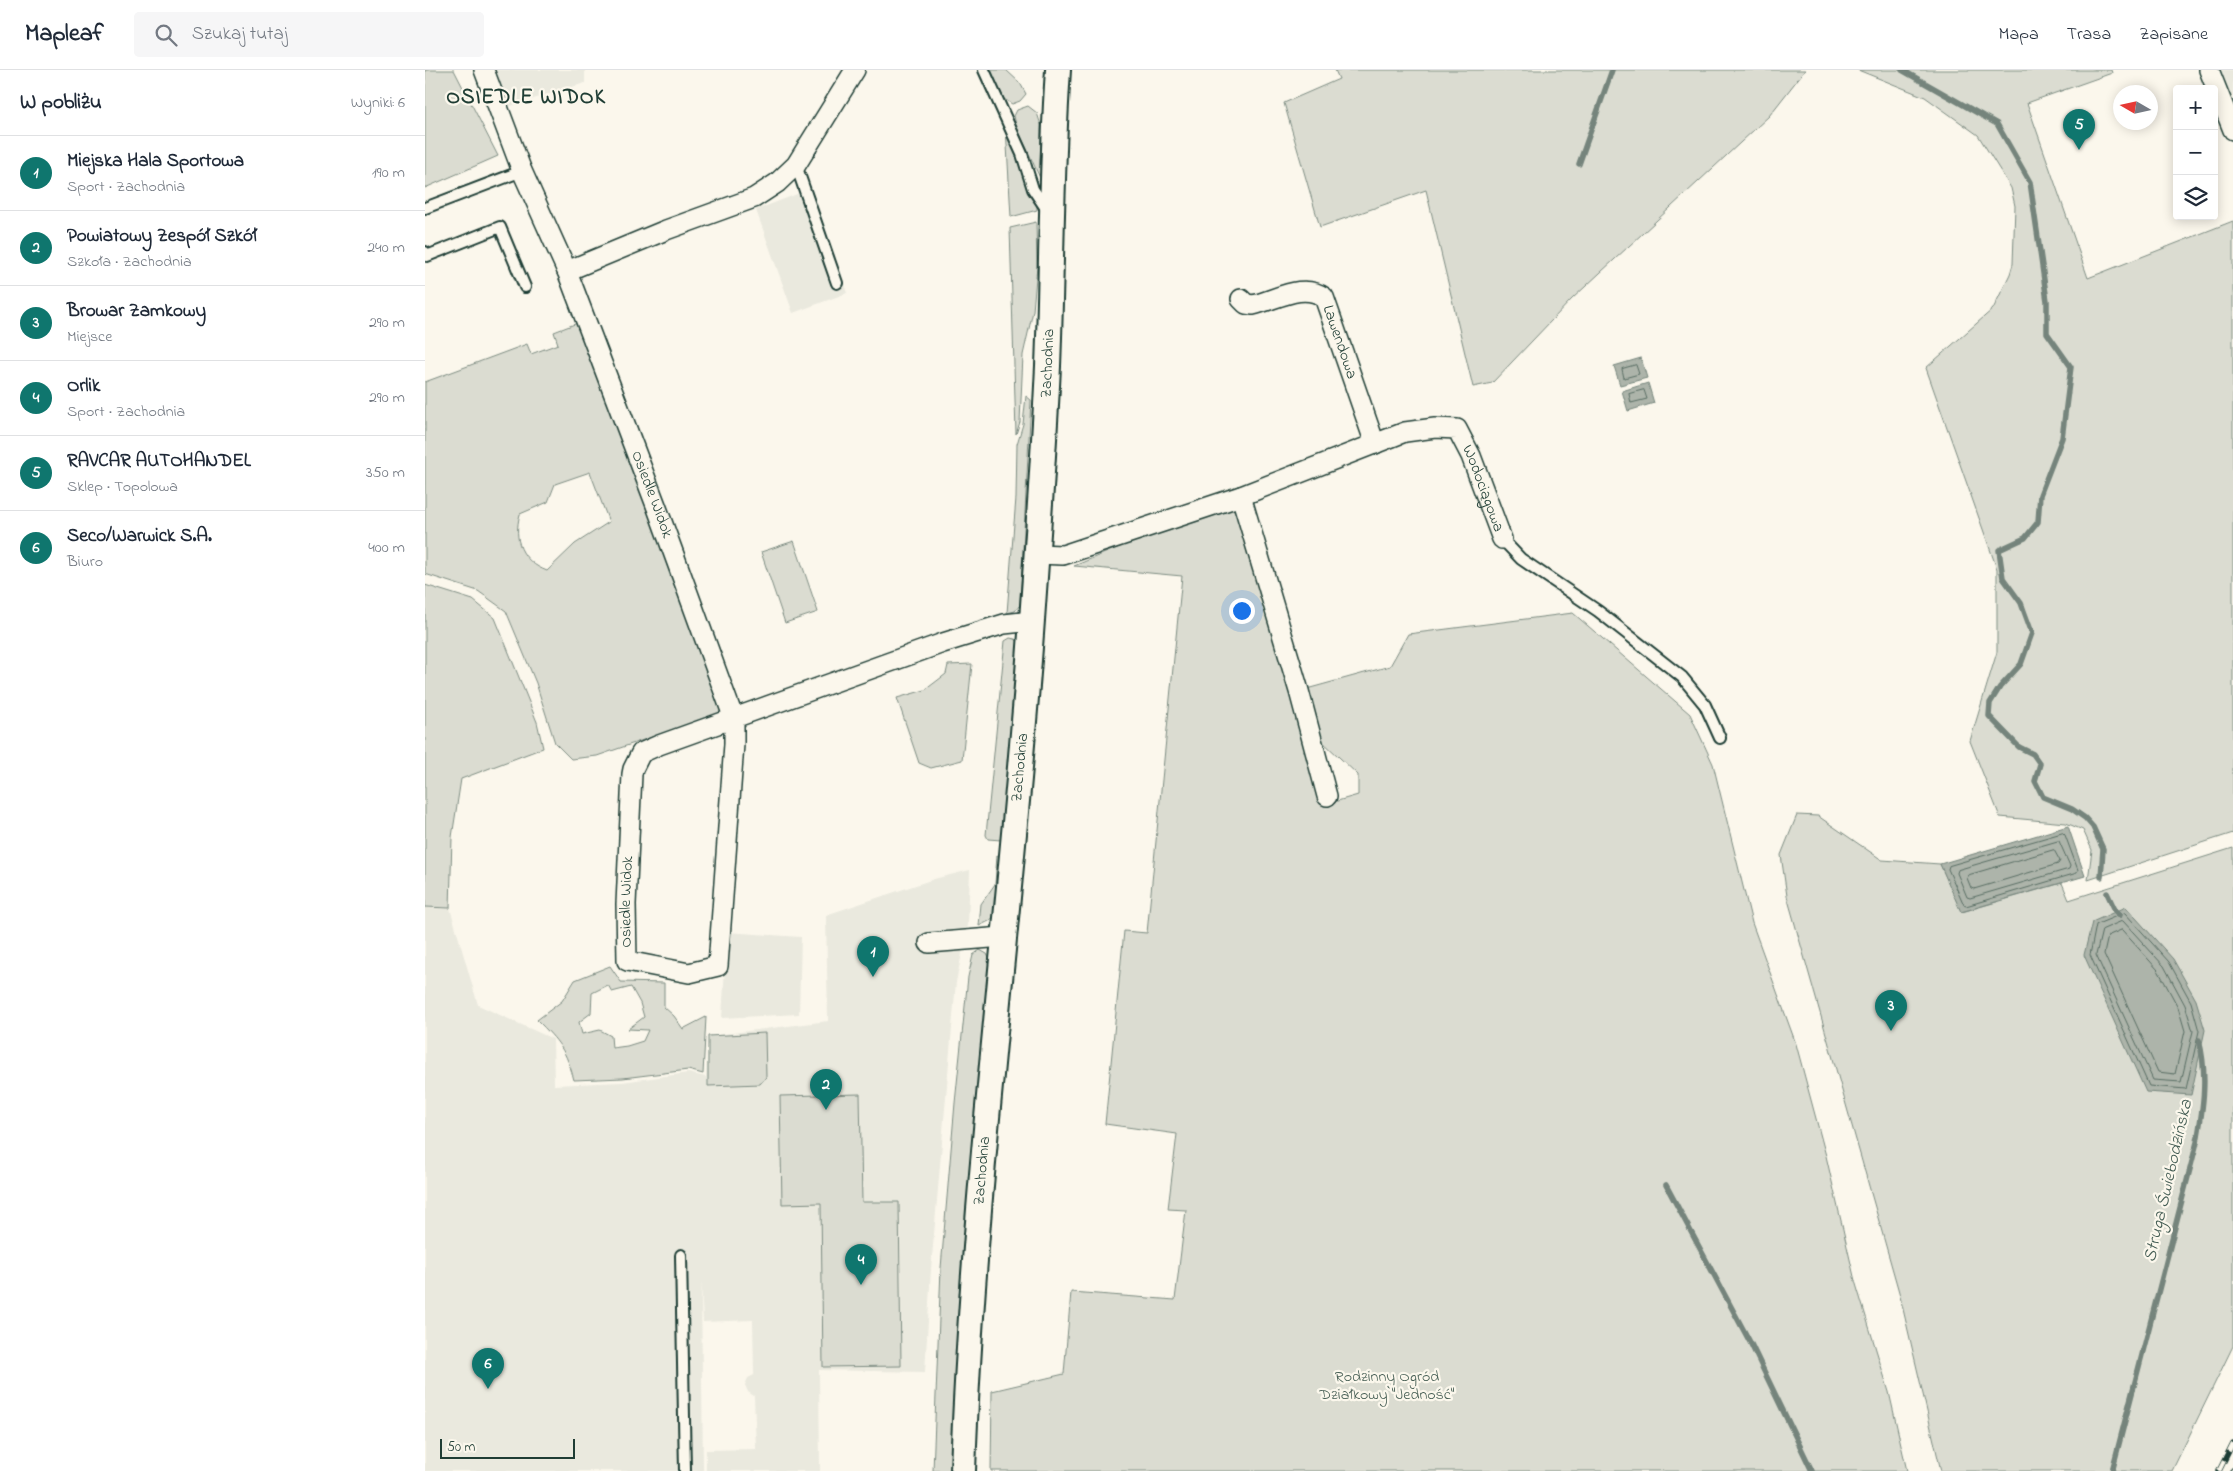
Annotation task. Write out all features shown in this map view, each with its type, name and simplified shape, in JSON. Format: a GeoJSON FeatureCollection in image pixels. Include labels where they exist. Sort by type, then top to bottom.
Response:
{"type":"FeatureCollection","features":[{"type":"Feature","properties":{"kind":"street","name":"Osiedle Widok"},"geometry":{"type":"LineString","coordinates":[[484,70],[522,171],[567,271],[657,508],[733,719],[734,744],[718,966],[689,973],[627,961],[626,904],[633,768],[641,753],[733,719],[943,643],[1001,625],[1032,621]]}},
{"type":"Feature","properties":{"kind":"street"},"geometry":{"type":"LineString","coordinates":[[567,271],[666,230],[754,198],[777,183],[796,165],[855,70]]}},
{"type":"Feature","properties":{"kind":"street","name":"Zachodnia"},"geometry":{"type":"LineString","coordinates":[[963,1471],[971,1316],[1032,621],[1048,366],[1055,70]]}},
{"type":"Feature","properties":{"kind":"street"},"geometry":{"type":"LineString","coordinates":[[2209,70],[2233,130]]}},
{"type":"Feature","properties":{"kind":"street","name":"Lawendowa"},"geometry":{"type":"LineString","coordinates":[[1241,299],[1246,304],[1253,304],[1307,290],[1324,296],[1375,444]]}},
{"type":"Feature","properties":{"kind":"street","name":"Wodociągowa"},"geometry":{"type":"LineString","coordinates":[[1036,554],[1063,555],[1241,496],[1405,432],[1435,428],[1457,429],[1471,456],[1502,539]]}},
{"type":"Feature","properties":{"kind":"street"},"geometry":{"type":"LineString","coordinates":[[1241,496],[1299,691],[1327,796]]}},
{"type":"Feature","properties":{"kind":"street"},"geometry":{"type":"LineString","coordinates":[[929,943],[1003,937]]}},
{"type":"Feature","properties":{"kind":"lane"},"geometry":{"type":"LineString","coordinates":[[984,70],[1022,154],[1033,188],[1052,217]]}},
{"type":"Feature","properties":{"kind":"lane"},"geometry":{"type":"LineString","coordinates":[[796,165],[837,282]]}},
{"type":"Feature","properties":{"kind":"lane"},"geometry":{"type":"LineString","coordinates":[[425,208],[522,171]]}},
{"type":"Feature","properties":{"kind":"lane"},"geometry":{"type":"LineString","coordinates":[[425,252],[427,256],[500,228],[525,287]]}},
{"type":"Feature","properties":{"kind":"lane","name":"Wodociągowa"},"geometry":{"type":"LineString","coordinates":[[1502,539],[1521,558],[1598,611],[1682,677],[1705,705],[1720,738]]}},
{"type":"Feature","properties":{"kind":"lane"},"geometry":{"type":"LineString","coordinates":[[681,1255],[685,1471]]}},
{"type":"Feature","properties":{"kind":"shaded area"},"geometry":{"type":"Polygon","coordinates":[[[491,70],[585,70],[585,83],[504,108],[491,70]]]}},
{"type":"Feature","properties":{"kind":"shaded area"},"geometry":{"type":"Polygon","coordinates":[[[2219,70],[2233,70],[2233,103],[2219,70]]]}},
{"type":"Feature","properties":{"kind":"shaded area"},"geometry":{"type":"Polygon","coordinates":[[[810,189],[847,293],[793,313],[756,210],[810,189]]]}},
{"type":"Feature","properties":{"kind":"shaded area"},"geometry":{"type":"Polygon","coordinates":[[[970,870],[968,925],[956,982],[931,1269],[925,1372],[819,1370],[820,1471],[706,1471],[706,1450],[756,1449],[754,1396],[748,1392],[745,1385],[748,1378],[754,1375],[753,1320],[703,1322],[701,1283],[703,1471],[425,1471],[425,907],[450,908],[478,1005],[553,1039],[554,1085],[622,1082],[688,1073],[706,1077],[708,1036],[828,1021],[826,915],[934,879],[970,870]]]}},
{"type":"Feature","properties":{"kind":"shaded area"},"geometry":{"type":"Polygon","coordinates":[[[727,932],[801,937],[799,1014],[722,1018],[727,932]]]}},
{"type":"Feature","properties":{"kind":"green space"},"geometry":{"type":"Polygon","coordinates":[[[425,70],[454,70],[498,156],[425,188],[425,70]]]}},
{"type":"Feature","properties":{"kind":"green space"},"geometry":{"type":"Polygon","coordinates":[[[990,70],[1006,70],[1020,83],[1026,94],[1020,101],[1012,104],[1004,99],[990,70]]]}},
{"type":"Feature","properties":{"kind":"green space"},"geometry":{"type":"Polygon","coordinates":[[[1335,70],[1805,70],[1769,116],[1572,299],[1492,383],[1473,387],[1426,190],[1320,227],[1284,103],[1339,79],[1335,70]]]}},
{"type":"Feature","properties":{"kind":"green space"},"geometry":{"type":"Polygon","coordinates":[[[1858,70],[2111,70],[2112,73],[2027,103],[2088,278],[2233,221],[2233,833],[2088,880],[2092,850],[2083,830],[2066,823],[2000,817],[1970,741],[1997,652],[1997,569],[1926,368],[1993,309],[2013,264],[2015,206],[2011,188],[1978,135],[1925,97],[1858,70]]]}},
{"type":"Feature","properties":{"kind":"green space"},"geometry":{"type":"Polygon","coordinates":[[[1028,106],[1037,113],[1041,125],[1040,178],[1016,125],[1014,116],[1017,110],[1028,106]]]}},
{"type":"Feature","properties":{"kind":"green space"},"geometry":{"type":"Polygon","coordinates":[[[1006,127],[1037,197],[1037,210],[1011,217],[1006,127]]]}},
{"type":"Feature","properties":{"kind":"green space"},"geometry":{"type":"Polygon","coordinates":[[[1036,222],[1037,266],[1033,311],[1023,355],[1020,422],[1016,434],[1010,228],[1036,222]]]}},
{"type":"Feature","properties":{"kind":"green space"},"geometry":{"type":"Polygon","coordinates":[[[580,322],[724,712],[597,756],[571,759],[555,743],[536,683],[506,611],[478,591],[425,574],[425,382],[527,344],[531,354],[558,344],[554,332],[580,322]],[[590,472],[555,484],[548,502],[520,514],[518,524],[519,541],[525,555],[531,562],[547,571],[575,544],[609,522],[590,472]]]}},
{"type":"Feature","properties":{"kind":"green space"},"geometry":{"type":"Polygon","coordinates":[[[1026,396],[1031,400],[1020,605],[1015,611],[1007,613],[1016,498],[1017,444],[1023,424],[1026,396]]]}},
{"type":"Feature","properties":{"kind":"green space","name":"Rodzinny Ogród Działkowy \"Jedność\""},"geometry":{"type":"Polygon","coordinates":[[[1220,505],[1237,508],[1334,802],[1358,795],[1358,775],[1321,740],[1303,690],[1390,666],[1408,634],[1573,613],[1690,714],[1713,764],[1752,923],[1796,1044],[1826,1156],[1855,1281],[1889,1392],[1907,1471],[991,1471],[992,1391],[1064,1374],[1071,1292],[1175,1300],[1186,1210],[1168,1209],[1177,1134],[1105,1124],[1124,931],[1147,933],[1182,576],[1074,566],[1220,505]]]}},
{"type":"Feature","properties":{"kind":"green space"},"geometry":{"type":"Polygon","coordinates":[[[794,541],[818,612],[785,623],[761,552],[794,541]]]}},
{"type":"Feature","properties":{"kind":"green space"},"geometry":{"type":"Polygon","coordinates":[[[425,585],[473,600],[495,618],[537,722],[543,748],[461,779],[452,837],[450,908],[425,907],[425,585]]]}},
{"type":"Feature","properties":{"kind":"green space"},"geometry":{"type":"Polygon","coordinates":[[[1010,638],[1020,643],[1001,840],[988,839],[986,835],[1005,641],[1010,638]]]}},
{"type":"Feature","properties":{"kind":"green space"},"geometry":{"type":"Polygon","coordinates":[[[972,664],[962,760],[931,768],[919,763],[897,698],[925,690],[946,674],[948,665],[972,664]]]}},
{"type":"Feature","properties":{"kind":"green space"},"geometry":{"type":"Polygon","coordinates":[[[1797,815],[1818,816],[1882,860],[1940,864],[1962,912],[2062,883],[2069,900],[2233,848],[2233,1346],[2172,1471],[1941,1471],[1899,1292],[1787,896],[1781,855],[1797,815]]]}},
{"type":"Feature","properties":{"kind":"green space"},"geometry":{"type":"Polygon","coordinates":[[[997,855],[1001,857],[994,915],[991,920],[979,926],[981,904],[995,884],[997,855]]]}},
{"type":"Feature","properties":{"kind":"green space"},"geometry":{"type":"Polygon","coordinates":[[[980,950],[987,954],[991,962],[955,1471],[933,1471],[941,1268],[955,1103],[968,977],[973,955],[980,950]]]}},
{"type":"Feature","properties":{"kind":"green space"},"geometry":{"type":"Polygon","coordinates":[[[610,966],[621,982],[664,983],[664,1007],[674,1016],[683,1029],[706,1017],[703,1074],[688,1070],[623,1078],[574,1080],[561,1047],[537,1020],[562,1001],[575,980],[610,966]],[[608,985],[592,993],[591,1013],[579,1022],[582,1034],[600,1030],[611,1036],[612,1048],[643,1041],[648,1030],[628,1029],[644,1017],[640,1003],[631,987],[612,992],[608,985]]]}},
{"type":"Feature","properties":{"kind":"green space"},"geometry":{"type":"Polygon","coordinates":[[[765,1033],[766,1077],[760,1084],[708,1086],[708,1036],[765,1033]]]}},
{"type":"Feature","properties":{"kind":"green space"},"geometry":{"type":"Polygon","coordinates":[[[860,1094],[862,1202],[899,1202],[901,1366],[823,1367],[821,1203],[782,1204],[780,1096],[860,1094]]]}},
{"type":"Feature","properties":{"kind":"water"},"geometry":{"type":"Polygon","coordinates":[[[1641,358],[1647,378],[1620,385],[1614,366],[1641,358]]]}},
{"type":"Feature","properties":{"kind":"water"},"geometry":{"type":"Polygon","coordinates":[[[1648,383],[1654,403],[1628,411],[1622,391],[1648,383]]]}},
{"type":"Feature","properties":{"kind":"water"},"geometry":{"type":"Polygon","coordinates":[[[2068,826],[2085,876],[1961,912],[1940,864],[2068,826]]]}},
{"type":"Feature","properties":{"kind":"water"},"geometry":{"type":"Polygon","coordinates":[[[2126,907],[2173,959],[2196,1000],[2205,1030],[2191,1095],[2146,1092],[2084,955],[2092,922],[2126,907]]]}},
{"type":"Feature","properties":{"kind":"waterway"},"geometry":{"type":"LineString","coordinates":[[1579,164],[1612,70]]}},
{"type":"Feature","properties":{"kind":"waterway","name":"Struga Świebodzińska"},"geometry":{"type":"LineString","coordinates":[[1902,70],[1997,124],[2030,182],[2047,301],[2047,333],[2071,367],[2062,438],[2040,495],[2038,522],[2025,538],[1999,550],[2003,578],[2021,603],[2032,633],[2021,664],[2000,687],[1990,703],[1989,716],[2019,747],[2033,754],[2040,764],[2035,781],[2043,797],[2072,809],[2085,818],[2093,827],[2103,849],[2101,877]]}},
{"type":"Feature","properties":{"kind":"waterway","name":"Struga Świebodzińska"},"geometry":{"type":"LineString","coordinates":[[2107,893],[2116,912],[2120,915]]}},
{"type":"Feature","properties":{"kind":"waterway","name":"Struga Świebodzińska"},"geometry":{"type":"LineString","coordinates":[[2112,1471],[2197,1142],[2203,1104],[2204,1079],[2199,1040]]}},
{"type":"Feature","properties":{"kind":"waterway"},"geometry":{"type":"LineString","coordinates":[[1666,1185],[1751,1344],[1812,1471]]}},
{"type":"Feature","properties":{"kind":"railway"},"geometry":{"type":"LineString","coordinates":[[2219,1471],[2233,1443]]}},
{"type":"Feature","properties":{"kind":"place","name":"RAVCAR AUTOHANDEL"},"geometry":{"type":"Point","coordinates":[2079,150]}},
{"type":"Feature","properties":{"kind":"place","name":"Miejska Hala Sportowa"},"geometry":{"type":"Point","coordinates":[873,977]}},
{"type":"Feature","properties":{"kind":"place","name":"Browar Zamkowy"},"geometry":{"type":"Point","coordinates":[1891,1031]}},
{"type":"Feature","properties":{"kind":"place","name":"Powiatowy Zespół Szkół"},"geometry":{"type":"Point","coordinates":[826,1110]}},
{"type":"Feature","properties":{"kind":"place","name":"Orlik"},"geometry":{"type":"Point","coordinates":[861,1285]}},
{"type":"Feature","properties":{"kind":"place","name":"Seco/Warwick S.A."},"geometry":{"type":"Point","coordinates":[488,1389]}},
{"type":"Feature","properties":{"kind":"district","name":"OSIEDLE WIDOK"},"geometry":{"type":"Point","coordinates":[526,98]}}]}
